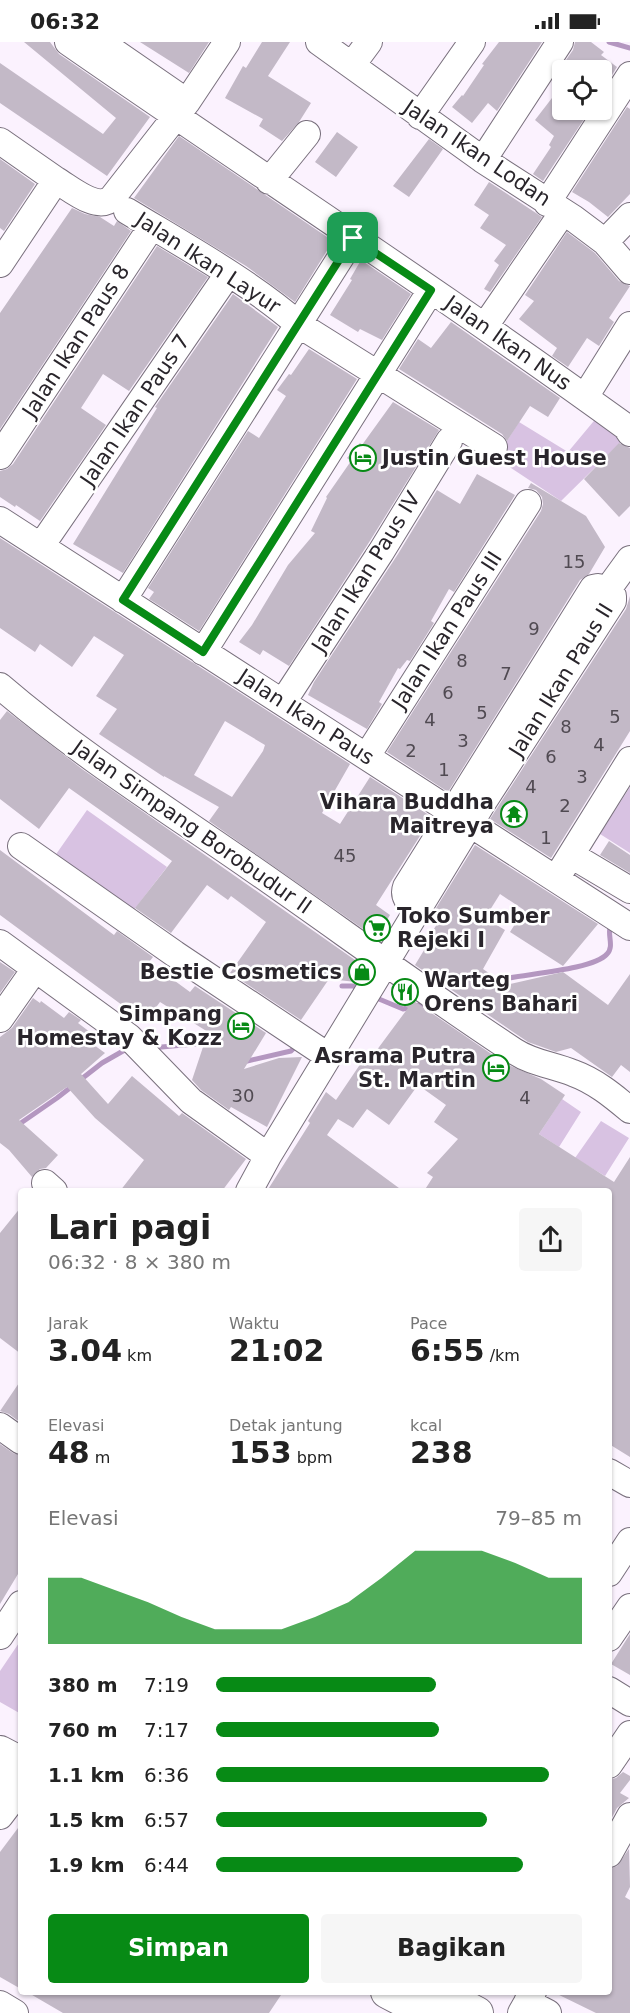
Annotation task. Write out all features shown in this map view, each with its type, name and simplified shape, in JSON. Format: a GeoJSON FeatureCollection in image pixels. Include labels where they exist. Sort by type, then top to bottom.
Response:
{"type":"FeatureCollection","features":[{"type":"Feature","properties":{"kind":"main road"},"geometry":{"type":"LineString","coordinates":[[0,1752],[15,1782]]}},
{"type":"Feature","properties":{"kind":"main road"},"geometry":{"type":"LineString","coordinates":[[393,1995],[427,2013]]}},
{"type":"Feature","properties":{"kind":"main road"},"geometry":{"type":"LineString","coordinates":[[443,1995],[477,2013]]}},
{"type":"Feature","properties":{"kind":"street"},"geometry":{"type":"LineString","coordinates":[[68,42],[181,109]]}},
{"type":"Feature","properties":{"kind":"street"},"geometry":{"type":"LineString","coordinates":[[100,42],[181,109]]}},
{"type":"Feature","properties":{"kind":"street"},"geometry":{"type":"LineString","coordinates":[[0,141],[56,180],[93,202],[109,202],[181,109],[227,42]]}},
{"type":"Feature","properties":{"kind":"street","name":"Jalan Ikan Lodan"},"geometry":{"type":"LineString","coordinates":[[319,42],[420,116],[604,242],[630,271]]}},
{"type":"Feature","properties":{"kind":"street"},"geometry":{"type":"LineString","coordinates":[[352,65],[369,42]]}},
{"type":"Feature","properties":{"kind":"street"},"geometry":{"type":"LineString","coordinates":[[420,116],[472,42]]}},
{"type":"Feature","properties":{"kind":"street"},"geometry":{"type":"LineString","coordinates":[[483,160],[560,42]]}},
{"type":"Feature","properties":{"kind":"street"},"geometry":{"type":"LineString","coordinates":[[485,326],[630,75]]}},
{"type":"Feature","properties":{"kind":"street","name":"Jalan Ikan Nus"},"geometry":{"type":"LineString","coordinates":[[181,109],[269,181],[485,326],[630,432]]}},
{"type":"Feature","properties":{"kind":"street"},"geometry":{"type":"LineString","coordinates":[[269,181],[307,134]]}},
{"type":"Feature","properties":{"kind":"street"},"geometry":{"type":"LineString","coordinates":[[0,264],[56,180]]}},
{"type":"Feature","properties":{"kind":"street","name":"Jalan Ikan Layur"},"geometry":{"type":"LineString","coordinates":[[127,211],[284,311],[298,324],[494,447]]}},
{"type":"Feature","properties":{"kind":"street"},"geometry":{"type":"LineString","coordinates":[[604,242],[630,216]]}},
{"type":"Feature","properties":{"kind":"street","name":"Jalan Ikan Paus 8"},"geometry":{"type":"LineString","coordinates":[[0,456],[153,226]]}},
{"type":"Feature","properties":{"kind":"street"},"geometry":{"type":"LineString","coordinates":[[123,600],[353,238]]}},
{"type":"Feature","properties":{"kind":"street","name":"Jalan Ikan Paus 7"},"geometry":{"type":"LineString","coordinates":[[41,546],[228,274]]}},
{"type":"Feature","properties":{"kind":"street"},"geometry":{"type":"LineString","coordinates":[[203,652],[431,290]]}},
{"type":"Feature","properties":{"kind":"street"},"geometry":{"type":"LineString","coordinates":[[585,397],[630,326]]}},
{"type":"Feature","properties":{"kind":"street","name":"Jalan Ikan Paus IV"},"geometry":{"type":"LineString","coordinates":[[283,702],[381,552],[449,441]]}},
{"type":"Feature","properties":{"kind":"street","name":"Jalan Ikan Paus III"},"geometry":{"type":"LineString","coordinates":[[367,756],[528,503]]}},
{"type":"Feature","properties":{"kind":"street","name":"Jalan Ikan Paus"},"geometry":{"type":"LineString","coordinates":[[0,520],[621,922]]}},
{"type":"Feature","properties":{"kind":"street","name":"Jalan Ikan Paus II"},"geometry":{"type":"LineString","coordinates":[[462,818],[593,588],[598,587],[606,592],[630,559]]}},
{"type":"Feature","properties":{"kind":"street","name":"Jalan Simpang Borobudur II"},"geometry":{"type":"LineString","coordinates":[[0,686],[56,733],[517,1053],[594,1083],[630,1110]]}},
{"type":"Feature","properties":{"kind":"street"},"geometry":{"type":"LineString","coordinates":[[556,879],[630,760]]}},
{"type":"Feature","properties":{"kind":"street"},"geometry":{"type":"LineString","coordinates":[[251,1188],[328,1056],[418,911],[406,898],[405,891],[462,818]]}},
{"type":"Feature","properties":{"kind":"street"},"geometry":{"type":"LineString","coordinates":[[21,846],[175,954],[328,1056]]}},
{"type":"Feature","properties":{"kind":"street"},"geometry":{"type":"LineString","coordinates":[[571,855],[630,890]]}},
{"type":"Feature","properties":{"kind":"street"},"geometry":{"type":"LineString","coordinates":[[0,943],[129,1037],[190,1101],[268,1156]]}},
{"type":"Feature","properties":{"kind":"street"},"geometry":{"type":"LineString","coordinates":[[0,1019],[35,969]]}},
{"type":"Feature","properties":{"kind":"street"},"geometry":{"type":"LineString","coordinates":[[0,1426],[18,1439]]}},
{"type":"Feature","properties":{"kind":"street"},"geometry":{"type":"LineString","coordinates":[[612,1474],[630,1484]]}},
{"type":"Feature","properties":{"kind":"street"},"geometry":{"type":"LineString","coordinates":[[612,1569],[628,1546]]}},
{"type":"Feature","properties":{"kind":"street"},"geometry":{"type":"LineString","coordinates":[[612,1634],[630,1607]]}},
{"type":"Feature","properties":{"kind":"street"},"geometry":{"type":"LineString","coordinates":[[0,1636],[18,1609]]}},
{"type":"Feature","properties":{"kind":"street"},"geometry":{"type":"LineString","coordinates":[[612,1692],[630,1703]]}},
{"type":"Feature","properties":{"kind":"street"},"geometry":{"type":"LineString","coordinates":[[0,1816],[15,1782]]}},
{"type":"Feature","properties":{"kind":"street"},"geometry":{"type":"LineString","coordinates":[[612,1849],[630,1816]]}},
{"type":"Feature","properties":{"kind":"street"},"geometry":{"type":"LineString","coordinates":[[0,2004],[15,2013]]}},
{"type":"Feature","properties":{"kind":"shaded area"},"geometry":{"type":"Polygon","coordinates":[[[598,416],[623,440],[561,501],[496,458],[519,422],[568,452],[598,416]]]}},
{"type":"Feature","properties":{"kind":"shaded area"},"geometry":{"type":"Polygon","coordinates":[[[630,787],[630,853],[600,834],[630,787]]]}},
{"type":"Feature","properties":{"kind":"shaded area"},"geometry":{"type":"Polygon","coordinates":[[[87,810],[167,867],[130,915],[52,860],[87,810]]]}},
{"type":"Feature","properties":{"kind":"shaded area"},"geometry":{"type":"Polygon","coordinates":[[[562,1099],[581,1112],[559,1147],[539,1134],[562,1099]]]}},
{"type":"Feature","properties":{"kind":"shaded area"},"geometry":{"type":"Polygon","coordinates":[[[601,1121],[629,1138],[605,1176],[575,1158],[601,1121]]]}},
{"type":"Feature","properties":{"kind":"shaded area"},"geometry":{"type":"Polygon","coordinates":[[[18,1644],[18,1712],[0,1702],[0,1671],[18,1644]]]}},
{"type":"Feature","properties":{"kind":"building"},"geometry":{"type":"Polygon","coordinates":[[[24,42],[50,42],[59,54],[150,117],[107,176],[0,103],[0,63],[103,134],[116,118],[24,42]]]}},
{"type":"Feature","properties":{"kind":"building"},"geometry":{"type":"Polygon","coordinates":[[[140,42],[209,42],[189,73],[140,42]]]}},
{"type":"Feature","properties":{"kind":"building"},"geometry":{"type":"Polygon","coordinates":[[[262,42],[290,42],[268,76],[311,103],[299,122],[282,141],[259,126],[263,119],[225,98],[243,66],[246,68],[262,42]]]}},
{"type":"Feature","properties":{"kind":"building"},"geometry":{"type":"Polygon","coordinates":[[[499,42],[542,42],[497,111],[488,103],[472,123],[452,107],[463,96],[484,65],[482,64],[499,42]]]}},
{"type":"Feature","properties":{"kind":"building"},"geometry":{"type":"Polygon","coordinates":[[[575,42],[591,42],[604,52],[601,55],[608,60],[566,60],[575,42]]]}},
{"type":"Feature","properties":{"kind":"building"},"geometry":{"type":"Polygon","coordinates":[[[612,63],[617,67],[612,75],[612,63]]]}},
{"type":"Feature","properties":{"kind":"building"},"geometry":{"type":"Polygon","coordinates":[[[552,98],[552,120],[583,120],[543,181],[533,174],[551,147],[549,145],[554,136],[535,120],[552,98]]]}},
{"type":"Feature","properties":{"kind":"building"},"geometry":{"type":"Polygon","coordinates":[[[627,107],[630,109],[630,194],[608,217],[572,192],[627,107]]]}},
{"type":"Feature","properties":{"kind":"building"},"geometry":{"type":"Polygon","coordinates":[[[337,132],[358,147],[336,177],[315,162],[337,132]]]}},
{"type":"Feature","properties":{"kind":"building"},"geometry":{"type":"Polygon","coordinates":[[[179,136],[333,241],[295,302],[246,266],[134,198],[179,136]]]}},
{"type":"Feature","properties":{"kind":"building"},"geometry":{"type":"Polygon","coordinates":[[[429,139],[443,149],[409,197],[393,186],[429,139]]]}},
{"type":"Feature","properties":{"kind":"building"},"geometry":{"type":"Polygon","coordinates":[[[0,159],[35,184],[4,231],[0,228],[0,159]]]}},
{"type":"Feature","properties":{"kind":"building"},"geometry":{"type":"Polygon","coordinates":[[[489,182],[542,217],[490,292],[484,289],[499,265],[494,261],[506,245],[480,228],[489,215],[474,205],[489,182]]]}},
{"type":"Feature","properties":{"kind":"building"},"geometry":{"type":"Polygon","coordinates":[[[72,208],[100,217],[114,226],[117,221],[131,231],[0,429],[0,313],[72,208]]]}},
{"type":"Feature","properties":{"kind":"building"},"geometry":{"type":"Polygon","coordinates":[[[567,232],[595,253],[619,281],[630,286],[609,318],[614,322],[599,346],[587,338],[568,367],[552,356],[557,348],[519,319],[534,301],[525,295],[567,232]]]}},
{"type":"Feature","properties":{"kind":"building"},"geometry":{"type":"Polygon","coordinates":[[[157,246],[208,277],[129,391],[103,374],[81,408],[106,425],[40,521],[0,497],[0,471],[13,464],[157,246]]]}},
{"type":"Feature","properties":{"kind":"building"},"geometry":{"type":"Polygon","coordinates":[[[361,260],[411,294],[382,340],[360,329],[358,332],[330,315],[352,280],[350,279],[361,260]]]}},
{"type":"Feature","properties":{"kind":"building"},"geometry":{"type":"Polygon","coordinates":[[[233,294],[278,327],[123,573],[73,544],[157,408],[155,407],[233,294]]]}},
{"type":"Feature","properties":{"kind":"building"},"geometry":{"type":"Polygon","coordinates":[[[451,322],[560,398],[548,417],[530,406],[507,441],[502,434],[399,369],[418,339],[431,348],[451,322]]]}},
{"type":"Feature","properties":{"kind":"building"},"geometry":{"type":"Polygon","coordinates":[[[309,349],[357,379],[199,631],[149,599],[154,592],[148,588],[248,431],[259,438],[286,396],[277,390],[289,374],[291,375],[309,349]]]}},
{"type":"Feature","properties":{"kind":"building"},"geometry":{"type":"Polygon","coordinates":[[[393,402],[439,430],[289,666],[263,650],[260,655],[239,642],[252,625],[288,565],[315,533],[311,531],[326,497],[351,461],[347,458],[360,443],[362,445],[393,402]]]}},
{"type":"Feature","properties":{"kind":"building"},"geometry":{"type":"Polygon","coordinates":[[[619,443],[630,448],[630,506],[619,517],[584,479],[619,443]]]}},
{"type":"Feature","properties":{"kind":"building"},"geometry":{"type":"Polygon","coordinates":[[[477,474],[515,495],[454,592],[449,589],[431,621],[434,623],[410,661],[407,660],[400,669],[398,668],[379,702],[382,704],[367,729],[308,695],[314,682],[437,490],[460,504],[477,474]]]}},
{"type":"Feature","properties":{"kind":"building"},"geometry":{"type":"Polygon","coordinates":[[[531,483],[586,516],[605,547],[589,574],[580,580],[448,792],[387,752],[541,511],[542,497],[536,490],[528,488],[531,483]]]}},
{"type":"Feature","properties":{"kind":"building"},"geometry":{"type":"Polygon","coordinates":[[[0,538],[350,764],[322,813],[340,824],[370,777],[432,817],[376,905],[390,915],[376,938],[209,821],[219,807],[164,777],[99,734],[117,709],[96,696],[124,655],[94,636],[72,667],[40,644],[35,652],[0,628],[0,538]],[[225,721],[194,775],[232,797],[265,745],[225,721]]]}},
{"type":"Feature","properties":{"kind":"building"},"geometry":{"type":"Polygon","coordinates":[[[630,596],[630,731],[551,858],[490,819],[626,609],[630,596]]]}},
{"type":"Feature","properties":{"kind":"building"},"geometry":{"type":"Polygon","coordinates":[[[7,711],[82,769],[365,967],[356,982],[329,979],[301,1020],[230,973],[266,922],[231,896],[228,900],[207,885],[171,933],[135,908],[172,861],[69,788],[39,829],[0,799],[0,720],[7,711]]]}},
{"type":"Feature","properties":{"kind":"building"},"geometry":{"type":"Polygon","coordinates":[[[609,841],[630,855],[630,873],[600,855],[609,841]]]}},
{"type":"Feature","properties":{"kind":"building"},"geometry":{"type":"Polygon","coordinates":[[[475,845],[598,924],[563,966],[510,932],[524,910],[500,894],[485,918],[505,930],[483,969],[506,985],[563,972],[608,1005],[630,974],[630,1072],[621,1065],[612,1077],[571,1048],[556,1052],[528,1042],[412,963],[415,965],[432,937],[430,935],[441,918],[433,913],[475,845]]]}},
{"type":"Feature","properties":{"kind":"building"},"geometry":{"type":"Polygon","coordinates":[[[0,850],[114,935],[117,931],[153,957],[149,962],[190,992],[195,986],[266,1033],[244,1069],[279,1058],[302,1057],[267,1127],[231,1107],[229,1110],[201,1090],[192,1080],[208,1032],[160,1002],[145,1022],[0,915],[0,850]]]}},
{"type":"Feature","properties":{"kind":"building"},"geometry":{"type":"Polygon","coordinates":[[[0,962],[15,972],[0,993],[0,962]]]}},
{"type":"Feature","properties":{"kind":"building"},"geometry":{"type":"Polygon","coordinates":[[[395,988],[506,1064],[541,1079],[565,1095],[539,1134],[614,1182],[630,1157],[630,1457],[612,1446],[612,1188],[426,1188],[433,1177],[427,1173],[458,1139],[434,1122],[446,1105],[418,1085],[389,1125],[367,1109],[353,1128],[338,1119],[327,1135],[399,1188],[269,1188],[310,1123],[308,1121],[326,1092],[336,1100],[361,1063],[365,1066],[408,1008],[391,995],[395,988]]]}},
{"type":"Feature","properties":{"kind":"building"},"geometry":{"type":"Polygon","coordinates":[[[33,998],[40,1003],[41,1001],[64,1018],[69,1012],[81,1020],[78,1023],[99,1039],[94,1045],[105,1053],[81,1074],[108,1104],[132,1076],[179,1116],[182,1113],[246,1159],[224,1188],[122,1188],[144,1160],[95,1118],[67,1087],[19,1120],[58,1155],[46,1168],[40,1169],[32,1177],[0,1143],[0,1037],[12,1028],[33,998]]]}},
{"type":"Feature","properties":{"kind":"building"},"geometry":{"type":"Polygon","coordinates":[[[18,1211],[18,1352],[0,1338],[0,1233],[18,1211]]]}},
{"type":"Feature","properties":{"kind":"building"},"geometry":{"type":"Polygon","coordinates":[[[18,1384],[18,1421],[0,1411],[18,1384]]]}},
{"type":"Feature","properties":{"kind":"building"},"geometry":{"type":"Polygon","coordinates":[[[0,1444],[18,1455],[18,1574],[0,1604],[0,1444]]]}},
{"type":"Feature","properties":{"kind":"building"},"geometry":{"type":"Polygon","coordinates":[[[630,1634],[630,1675],[612,1662],[630,1634]]]}},
{"type":"Feature","properties":{"kind":"building"},"geometry":{"type":"Polygon","coordinates":[[[623,1772],[630,1776],[630,1780],[620,1793],[629,1798],[617,1808],[612,1817],[612,1779],[623,1772]]]}},
{"type":"Feature","properties":{"kind":"building"},"geometry":{"type":"Polygon","coordinates":[[[18,1828],[18,1987],[0,1977],[0,1852],[18,1828]]]}},
{"type":"Feature","properties":{"kind":"building"},"geometry":{"type":"Polygon","coordinates":[[[629,1849],[630,1887],[625,1897],[630,1900],[630,2013],[596,2013],[559,1995],[612,1995],[612,1868],[617,1866],[629,1849]]]}},
{"type":"Feature","properties":{"kind":"building"},"geometry":{"type":"Polygon","coordinates":[[[32,1995],[281,1995],[269,2013],[63,2013],[32,1995]]]}},
{"type":"Feature","properties":{"kind":"waterway"},"geometry":{"type":"LineString","coordinates":[[609,42],[630,48]]}},
{"type":"Feature","properties":{"kind":"waterway"},"geometry":{"type":"LineString","coordinates":[[494,981],[571,968],[599,960],[609,951],[611,924]]}},
{"type":"Feature","properties":{"kind":"waterway"},"geometry":{"type":"LineString","coordinates":[[342,986],[353,986],[360,989]]}},
{"type":"Feature","properties":{"kind":"waterway"},"geometry":{"type":"LineString","coordinates":[[379,999],[403,1009],[428,1003]]}},
{"type":"Feature","properties":{"kind":"waterway"},"geometry":{"type":"LineString","coordinates":[[151,1048],[205,1043],[210,1046]]}},
{"type":"Feature","properties":{"kind":"waterway"},"geometry":{"type":"LineString","coordinates":[[18,1125],[102,1063],[130,1047]]}},
{"type":"Feature","properties":{"kind":"waterway"},"geometry":{"type":"LineString","coordinates":[[243,1062],[293,1049]]}},
{"type":"Feature","properties":{"kind":"place","name":"Justin Guest House"},"geometry":{"type":"Point","coordinates":[363,458]}},
{"type":"Feature","properties":{"kind":"place","name":"Vihara Buddha Maitreya"},"geometry":{"type":"Point","coordinates":[514,814]}},
{"type":"Feature","properties":{"kind":"place","name":"Toko Sumber Rejeki I"},"geometry":{"type":"Point","coordinates":[377,928]}},
{"type":"Feature","properties":{"kind":"place","name":"Bestie Cosmetics"},"geometry":{"type":"Point","coordinates":[362,972]}},
{"type":"Feature","properties":{"kind":"place","name":"Warteg Orens Bahari"},"geometry":{"type":"Point","coordinates":[405,992]}},
{"type":"Feature","properties":{"kind":"place","name":"Simpang Homestay & Kozz"},"geometry":{"type":"Point","coordinates":[241,1026]}},
{"type":"Feature","properties":{"kind":"place","name":"Asrama Putra St. Martin"},"geometry":{"type":"Point","coordinates":[496,1068]}},
{"type":"Feature","properties":{"kind":"route"},"geometry":{"type":"LineString","coordinates":[[353,238],[431,290],[203,652],[123,600],[353,238]]}}]}
